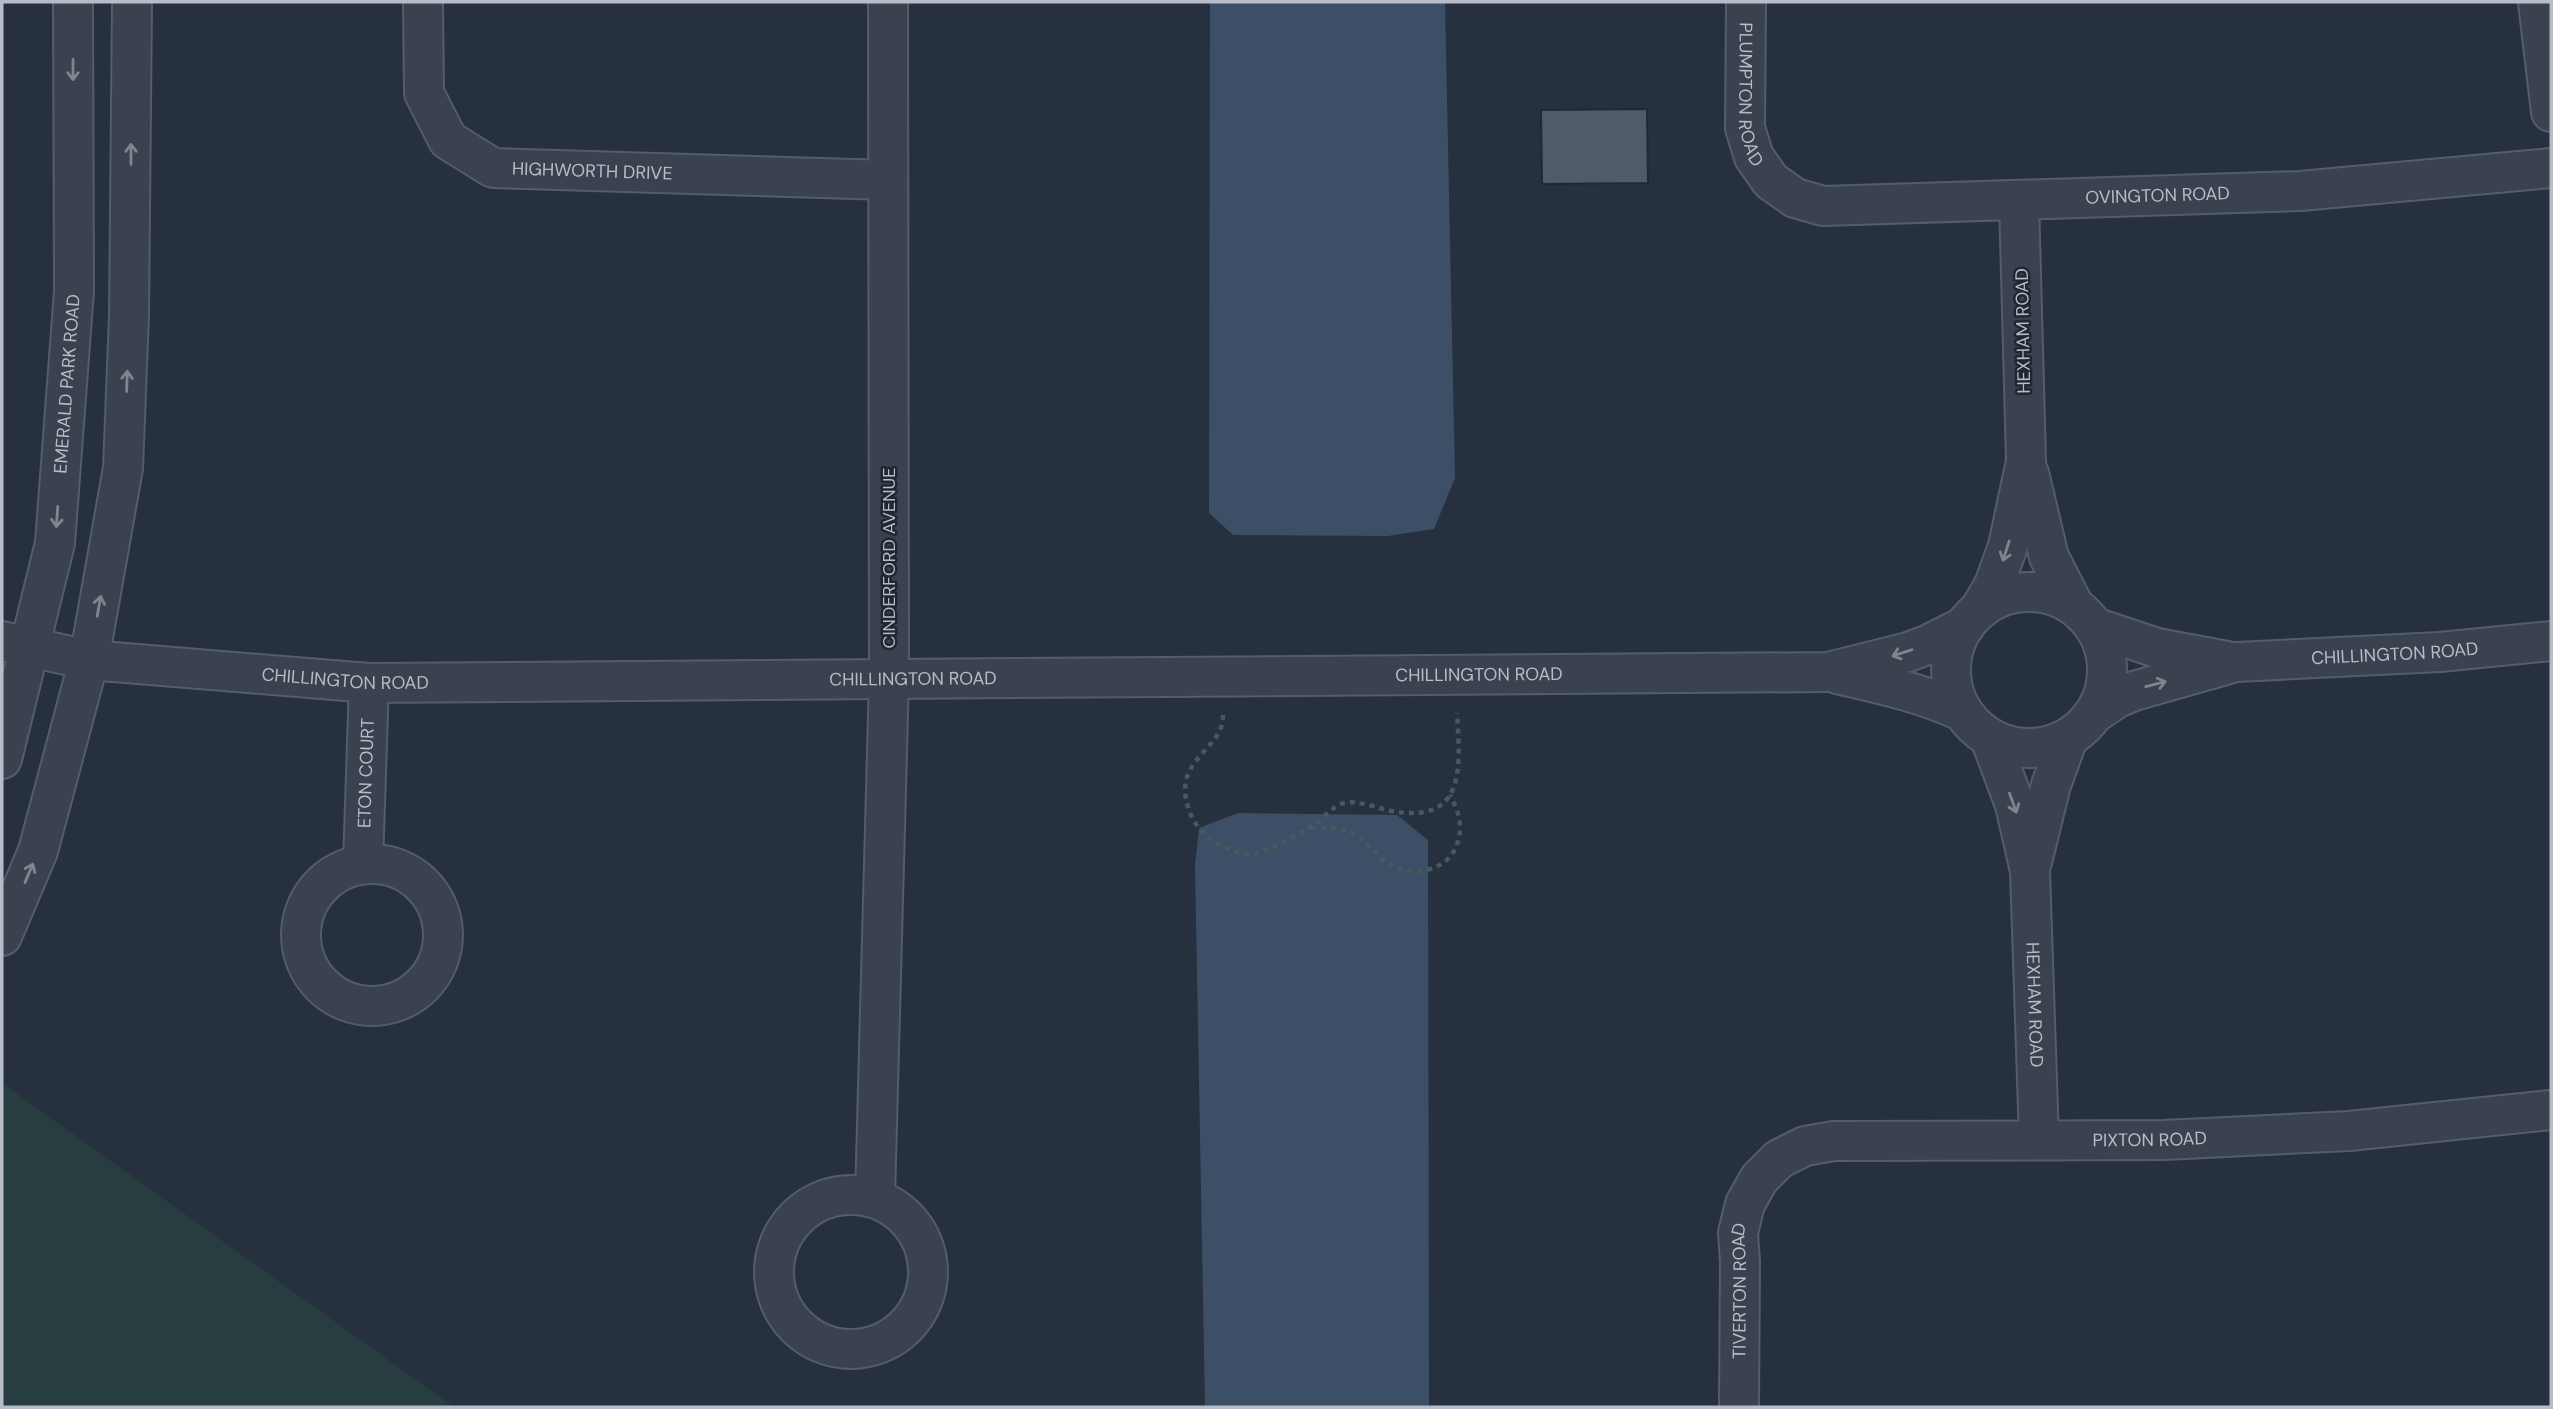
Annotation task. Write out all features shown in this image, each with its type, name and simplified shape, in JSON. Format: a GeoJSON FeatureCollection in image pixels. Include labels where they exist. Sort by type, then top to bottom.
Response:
{"type":"FeatureCollection","features":[{"type":"Feature","properties":{"kind":"street","name":"EMERALD PARK ROAD"},"geometry":{"type":"LineString","coordinates":[[2,759],[16,644],[55,543],[74,291],[73,2]]}},
{"type":"Feature","properties":{"kind":"street"},"geometry":{"type":"LineString","coordinates":[[2,936],[38,851],[89,660],[123,468],[130,316],[132,2]]}},
{"type":"Feature","properties":{"kind":"street","name":"HIGHWORTH DRIVE"},"geometry":{"type":"LineString","coordinates":[[423,2],[424,93],[448,140],[493,168],[888,180]]}},
{"type":"Feature","properties":{"kind":"street","name":"CINDERFORD AVENUE"},"geometry":{"type":"LineString","coordinates":[[875,1198],[889,678],[888,2]]}},
{"type":"Feature","properties":{"kind":"street","name":"PLUMPTON ROAD"},"geometry":{"type":"LineString","coordinates":[[1746,2],[1745,128],[1754,157],[1771,181]]}},
{"type":"Feature","properties":{"kind":"street"},"geometry":{"type":"LineString","coordinates":[[2538,2],[2551,112]]}},
{"type":"Feature","properties":{"kind":"street","name":"OVINGTON ROAD"},"geometry":{"type":"LineString","coordinates":[[1771,181],[1795,198],[1823,206],[2300,191],[2551,167]]}},
{"type":"Feature","properties":{"kind":"street","name":"HEXHAM ROAD"},"geometry":{"type":"LineString","coordinates":[[2019,200],[2026,461],[2049,558],[2084,617]]}},
{"type":"Feature","properties":{"kind":"street","name":"HEXHAM ROAD"},"geometry":{"type":"LineString","coordinates":[[1972,617],[1994,585],[2008,546],[2026,461]]}},
{"type":"Feature","properties":{"kind":"street"},"geometry":{"type":"LineString","coordinates":[[2019,592],[2048,594],[2084,617],[2106,655],[2107,670],[2106,685],[2082,725],[2056,744],[2029,749],[2003,744],[1970,723],[1956,699],[1951,668],[1952,653],[1972,617],[2005,595],[2019,592]]}},
{"type":"Feature","properties":{"kind":"street","name":"CHILLINGTON ROAD"},"geometry":{"type":"LineString","coordinates":[[16,644],[89,660],[369,683],[1828,671],[1927,645],[1972,617]]}},
{"type":"Feature","properties":{"kind":"street","name":"CHILLINGTON ROAD"},"geometry":{"type":"LineString","coordinates":[[2084,617],[2157,648],[2236,662],[2440,652],[2551,641]]}},
{"type":"Feature","properties":{"kind":"street","name":"CHILLINGTON ROAD"},"geometry":{"type":"LineString","coordinates":[[2082,725],[2117,698],[2134,691],[2236,662]]}},
{"type":"Feature","properties":{"kind":"street","name":"CHILLINGTON ROAD"},"geometry":{"type":"LineString","coordinates":[[1828,671],[1913,692],[1963,712]]}},
{"type":"Feature","properties":{"kind":"street","name":"ETON COURT"},"geometry":{"type":"LineString","coordinates":[[363,864],[369,683]]}},
{"type":"Feature","properties":{"kind":"street","name":"HEXHAM ROAD"},"geometry":{"type":"LineString","coordinates":[[2031,871],[2045,807],[2082,725]]}},
{"type":"Feature","properties":{"kind":"street","name":"HEXHAM ROAD"},"geometry":{"type":"LineString","coordinates":[[1990,738],[2015,805],[2031,871],[2039,1140]]}},
{"type":"Feature","properties":{"kind":"street","name":"PIXTON ROAD"},"geometry":{"type":"LineString","coordinates":[[1759,1179],[1779,1159],[1805,1146],[1834,1141],[2164,1140],[2349,1131],[2551,1110]]}},
{"type":"Feature","properties":{"kind":"street","name":"TIVERTON ROAD"},"geometry":{"type":"LineString","coordinates":[[1739,1407],[1738,1233],[1745,1205],[1759,1179]]}},
{"type":"Feature","properties":{"kind":"street"},"geometry":{"type":"LineString","coordinates":[[849,1194],[875,1198],[897,1210],[915,1228],[926,1252],[928,1278],[922,1303],[908,1325],[888,1341],[864,1349],[838,1349],[814,1341],[794,1325],[780,1304],[773,1279],[775,1254],[785,1230],[802,1211],[824,1198],[849,1194]]}},
{"type":"Feature","properties":{"kind":"path"},"geometry":{"type":"LineString","coordinates":[[1223,715],[1221,730],[1202,751],[1187,774],[1188,804],[1196,824],[1216,843],[1246,853],[1267,849],[1310,828],[1340,804],[1350,802],[1394,811],[1422,813],[1445,801],[1450,795],[1459,768],[1457,713]]}},
{"type":"Feature","properties":{"kind":"path"},"geometry":{"type":"LineString","coordinates":[[1310,828],[1330,828],[1353,833],[1389,864],[1406,870],[1421,871],[1443,863],[1457,846],[1461,822],[1450,795]]}},
{"type":"Feature","properties":{"kind":"green space"},"geometry":{"type":"Polygon","coordinates":[[[2,1083],[454,1407],[2,1407],[2,1083]]]}},
{"type":"Feature","properties":{"kind":"water"},"geometry":{"type":"Polygon","coordinates":[[[1210,2],[1445,2],[1455,478],[1434,529],[1388,536],[1233,535],[1209,513],[1210,2]]]}},
{"type":"Feature","properties":{"kind":"water"},"geometry":{"type":"Polygon","coordinates":[[[1238,813],[1397,815],[1428,840],[1429,1407],[1205,1407],[1195,865],[1199,828],[1238,813]]]}},
{"type":"Feature","properties":{"kind":"building"},"geometry":{"type":"Polygon","coordinates":[[[1647,109],[1648,183],[1542,184],[1541,110],[1647,109]]]}}]}
